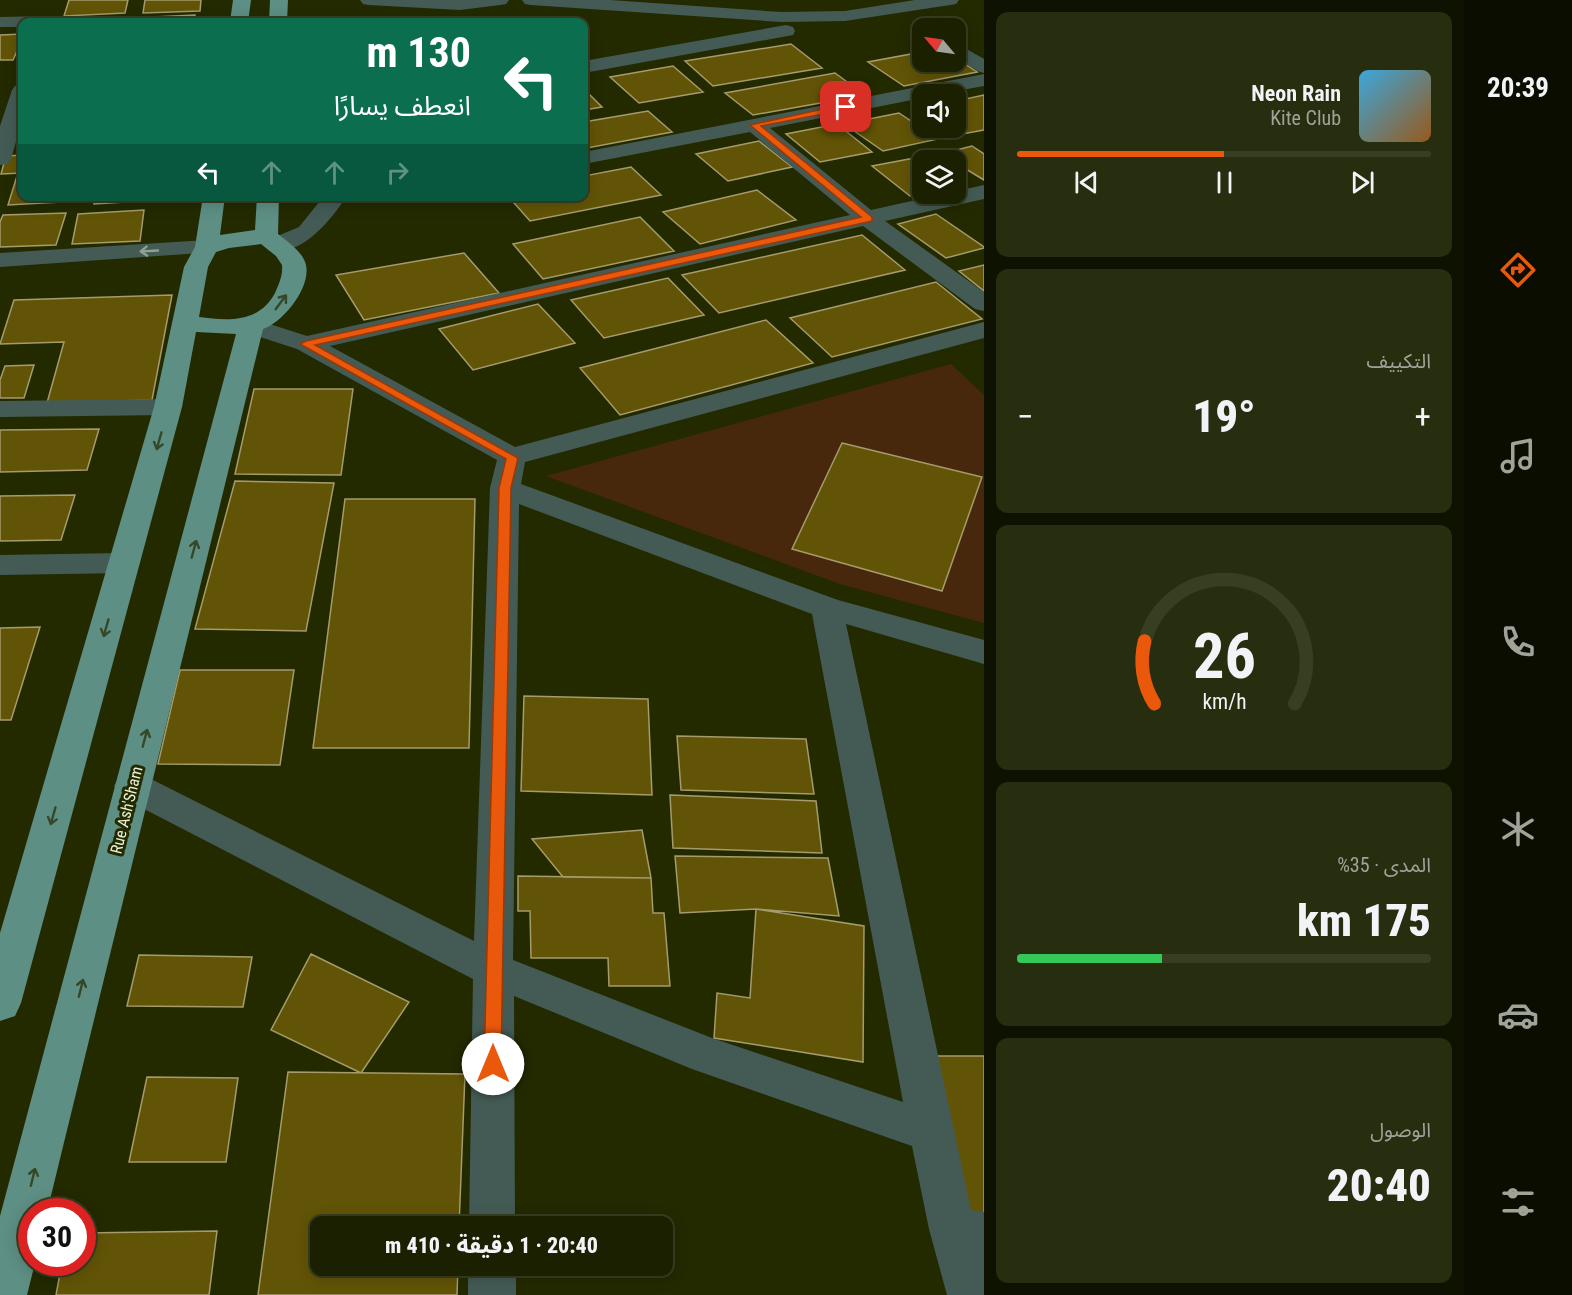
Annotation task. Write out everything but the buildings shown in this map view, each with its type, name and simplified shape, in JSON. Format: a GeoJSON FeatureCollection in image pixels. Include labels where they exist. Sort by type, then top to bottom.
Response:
{"type":"FeatureCollection","features":[{"type":"Feature","properties":{"kind":"main road"},"geometry":{"type":"LineString","coordinates":[[240,18],[242,0]]}},
{"type":"Feature","properties":{"kind":"main road"},"geometry":{"type":"LineString","coordinates":[[278,18],[279,0]]}},
{"type":"Feature","properties":{"kind":"main road"},"geometry":{"type":"LineString","coordinates":[[0,1003],[168,407],[213,201]]}},
{"type":"Feature","properties":{"kind":"main road"},"geometry":{"type":"LineString","coordinates":[[268,201],[271,241]]}},
{"type":"Feature","properties":{"kind":"main road"},"geometry":{"type":"LineString","coordinates":[[185,322],[217,328],[252,326],[269,315],[285,300],[294,274],[294,264],[290,258],[271,241],[226,241],[202,257]]}},
{"type":"Feature","properties":{"kind":"main road","name":"Rue Ash'Sham"},"geometry":{"type":"LineString","coordinates":[[3,1295],[252,326]]}},
{"type":"Feature","properties":{"kind":"street"},"geometry":{"type":"LineString","coordinates":[[50,18],[57,0]]}},
{"type":"Feature","properties":{"kind":"street"},"geometry":{"type":"LineString","coordinates":[[369,0],[459,5],[492,0]]}},
{"type":"Feature","properties":{"kind":"street"},"geometry":{"type":"LineString","coordinates":[[531,0],[752,16],[845,16]]}},
{"type":"Feature","properties":{"kind":"street"},"geometry":{"type":"LineString","coordinates":[[681,0],[786,5],[885,5],[950,0]]}},
{"type":"Feature","properties":{"kind":"street"},"geometry":{"type":"LineString","coordinates":[[451,18],[459,5]]}},
{"type":"Feature","properties":{"kind":"street"},"geometry":{"type":"LineString","coordinates":[[588,66],[814,26],[885,5],[912,22]]}},
{"type":"Feature","properties":{"kind":"street"},"geometry":{"type":"LineString","coordinates":[[0,22],[18,22]]}},
{"type":"Feature","properties":{"kind":"street"},"geometry":{"type":"LineString","coordinates":[[966,55],[984,67]]}},
{"type":"Feature","properties":{"kind":"street"},"geometry":{"type":"LineString","coordinates":[[588,157],[984,80]]}},
{"type":"Feature","properties":{"kind":"street"},"geometry":{"type":"LineString","coordinates":[[0,93],[18,91]]}},
{"type":"Feature","properties":{"kind":"street"},"geometry":{"type":"LineString","coordinates":[[0,159],[18,103]]}},
{"type":"Feature","properties":{"kind":"street"},"geometry":{"type":"LineString","coordinates":[[754,125],[868,219],[984,304]]}},
{"type":"Feature","properties":{"kind":"street"},"geometry":{"type":"LineString","coordinates":[[306,344],[984,192]]}},
{"type":"Feature","properties":{"kind":"street"},"geometry":{"type":"LineString","coordinates":[[271,241],[307,232],[332,201]]}},
{"type":"Feature","properties":{"kind":"street"},"geometry":{"type":"LineString","coordinates":[[0,260],[202,257]]}},
{"type":"Feature","properties":{"kind":"street"},"geometry":{"type":"LineString","coordinates":[[0,275],[202,257]]}},
{"type":"Feature","properties":{"kind":"street"},"geometry":{"type":"LineString","coordinates":[[252,326],[306,344],[508,473],[827,608],[984,652]]}},
{"type":"Feature","properties":{"kind":"street"},"geometry":{"type":"LineString","coordinates":[[508,473],[978,338]]}},
{"type":"Feature","properties":{"kind":"street"},"geometry":{"type":"LineString","coordinates":[[0,409],[168,407]]}},
{"type":"Feature","properties":{"kind":"street"},"geometry":{"type":"LineString","coordinates":[[492,1216],[493,970],[508,473]]}},
{"type":"Feature","properties":{"kind":"street"},"geometry":{"type":"LineString","coordinates":[[0,566],[124,563]]}},
{"type":"Feature","properties":{"kind":"street"},"geometry":{"type":"LineString","coordinates":[[827,608],[931,1132],[968,1232],[971,1295]]}},
{"type":"Feature","properties":{"kind":"street"},"geometry":{"type":"LineString","coordinates":[[132,786],[493,970],[707,1055],[931,1132]]}},
{"type":"Feature","properties":{"kind":"street"},"geometry":{"type":"LineString","coordinates":[[492,1276],[492,1295]]}},
{"type":"Feature","properties":{"kind":"shaded area"},"geometry":{"type":"Polygon","coordinates":[[[951,364],[984,395],[984,623],[840,584],[546,476],[951,364]]]}},
{"type":"Feature","properties":{"kind":"route"},"geometry":{"type":"LineString","coordinates":[[493,1064],[493,947],[505,488],[512,458],[306,344],[868,219],[754,125],[846,107]]}}]}
